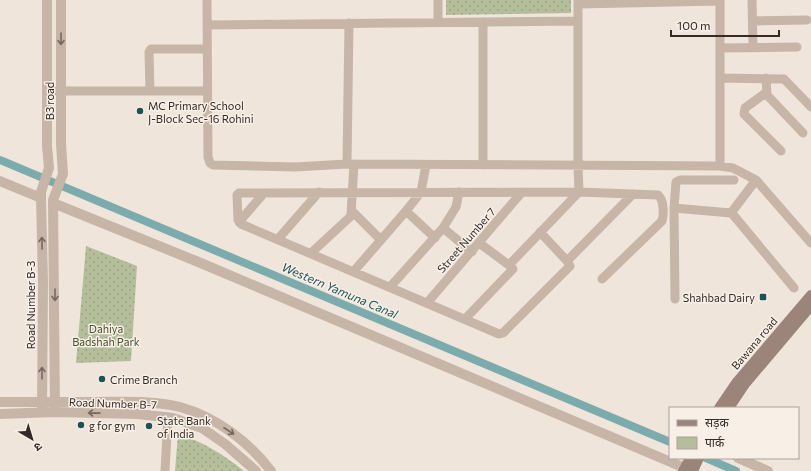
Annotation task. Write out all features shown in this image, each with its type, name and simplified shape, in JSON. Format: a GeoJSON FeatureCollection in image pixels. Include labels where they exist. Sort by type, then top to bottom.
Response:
{"type":"FeatureCollection","features":[{"type":"Feature","properties":{"kind":"main road","name":"Bawana road"},"geometry":{"type":"LineString","coordinates":[[720,407],[736,383],[811,295]]}},
{"type":"Feature","properties":{"kind":"main road","name":"Bawana road"},"geometry":{"type":"LineString","coordinates":[[730,407],[745,384],[811,306]]}},
{"type":"Feature","properties":{"kind":"street","name":"B3 road"},"geometry":{"type":"LineString","coordinates":[[41,195],[49,168],[47,146],[47,0]]}},
{"type":"Feature","properties":{"kind":"street","name":"B3 road"},"geometry":{"type":"LineString","coordinates":[[53,201],[63,174],[61,144],[61,0]]}},
{"type":"Feature","properties":{"kind":"street"},"geometry":{"type":"LineString","coordinates":[[207,0],[208,157],[210,164],[295,167],[350,164],[720,166],[733,168],[756,180],[811,243]]}},
{"type":"Feature","properties":{"kind":"street"},"geometry":{"type":"LineString","coordinates":[[438,0],[438,22]]}},
{"type":"Feature","properties":{"kind":"street"},"geometry":{"type":"LineString","coordinates":[[752,0],[753,47]]}},
{"type":"Feature","properties":{"kind":"street"},"geometry":{"type":"LineString","coordinates":[[509,265],[579,192],[578,2],[720,1],[720,166]]}},
{"type":"Feature","properties":{"kind":"street"},"geometry":{"type":"LineString","coordinates":[[753,21],[807,20]]}},
{"type":"Feature","properties":{"kind":"street"},"geometry":{"type":"LineString","coordinates":[[207,25],[578,21]]}},
{"type":"Feature","properties":{"kind":"street"},"geometry":{"type":"LineString","coordinates":[[483,22],[483,165]]}},
{"type":"Feature","properties":{"kind":"street"},"geometry":{"type":"LineString","coordinates":[[311,253],[347,221],[352,211],[350,164],[349,23]]}},
{"type":"Feature","properties":{"kind":"street"},"geometry":{"type":"LineString","coordinates":[[720,48],[797,47]]}},
{"type":"Feature","properties":{"kind":"street"},"geometry":{"type":"LineString","coordinates":[[150,91],[149,52],[151,49],[207,49]]}},
{"type":"Feature","properties":{"kind":"street"},"geometry":{"type":"LineString","coordinates":[[721,78],[784,79],[811,107]]}},
{"type":"Feature","properties":{"kind":"street"},"geometry":{"type":"LineString","coordinates":[[766,78],[769,98],[803,133]]}},
{"type":"Feature","properties":{"kind":"street"},"geometry":{"type":"LineString","coordinates":[[47,91],[207,91]]}},
{"type":"Feature","properties":{"kind":"street"},"geometry":{"type":"LineString","coordinates":[[767,92],[745,108],[744,114],[781,151]]}},
{"type":"Feature","properties":{"kind":"street"},"geometry":{"type":"LineString","coordinates":[[354,271],[406,212],[421,192],[426,165]]}},
{"type":"Feature","properties":{"kind":"street"},"geometry":{"type":"LineString","coordinates":[[675,299],[674,208],[676,182],[678,180],[734,180]]}},
{"type":"Feature","properties":{"kind":"street"},"geometry":{"type":"LineString","coordinates":[[731,213],[756,180]]}},
{"type":"Feature","properties":{"kind":"street"},"geometry":{"type":"LineString","coordinates":[[0,181],[41,195]]}},
{"type":"Feature","properties":{"kind":"street"},"geometry":{"type":"LineString","coordinates":[[278,239],[319,192]]}},
{"type":"Feature","properties":{"kind":"street"},"geometry":{"type":"LineString","coordinates":[[239,222],[237,194],[319,192],[579,192],[655,194],[661,197],[662,221],[602,278]]}},
{"type":"Feature","properties":{"kind":"street"},"geometry":{"type":"LineString","coordinates":[[390,287],[443,228],[456,207],[459,192]]}},
{"type":"Feature","properties":{"kind":"street","name":"Street Number 7"},"geometry":{"type":"LineString","coordinates":[[427,303],[522,192]]}},
{"type":"Feature","properties":{"kind":"street"},"geometry":{"type":"LineString","coordinates":[[239,222],[264,193]]}},
{"type":"Feature","properties":{"kind":"street"},"geometry":{"type":"LineString","coordinates":[[567,261],[633,194]]}},
{"type":"Feature","properties":{"kind":"street","name":"Road Number B-3"},"geometry":{"type":"LineString","coordinates":[[41,195],[43,282],[42,407]]}},
{"type":"Feature","properties":{"kind":"street"},"geometry":{"type":"LineString","coordinates":[[55,407],[53,201],[669,457]]}},
{"type":"Feature","properties":{"kind":"street"},"geometry":{"type":"LineString","coordinates":[[674,208],[731,213],[794,288]]}},
{"type":"Feature","properties":{"kind":"street"},"geometry":{"type":"LineString","coordinates":[[352,211],[381,240]]}},
{"type":"Feature","properties":{"kind":"street"},"geometry":{"type":"LineString","coordinates":[[406,212],[435,238]]}},
{"type":"Feature","properties":{"kind":"street"},"geometry":{"type":"LineString","coordinates":[[239,222],[501,334],[569,267],[570,264],[540,232]]}},
{"type":"Feature","properties":{"kind":"street"},"geometry":{"type":"LineString","coordinates":[[443,228],[472,252]]}},
{"type":"Feature","properties":{"kind":"street"},"geometry":{"type":"LineString","coordinates":[[465,319],[512,271],[513,268],[479,243]]}},
{"type":"Feature","properties":{"kind":"street","name":"Road Number B-7"},"geometry":{"type":"LineString","coordinates":[[0,402],[42,407],[141,402],[179,407],[209,418],[235,434],[263,461],[271,471]]}},
{"type":"Feature","properties":{"kind":"street","name":"Road Number B-7"},"geometry":{"type":"LineString","coordinates":[[0,414],[42,407]]}},
{"type":"Feature","properties":{"kind":"street","name":"Road Number B-7"},"geometry":{"type":"LineString","coordinates":[[55,407],[168,417],[202,428],[225,444],[256,471]]}},
{"type":"Feature","properties":{"kind":"street"},"geometry":{"type":"LineString","coordinates":[[165,471],[168,417]]}},
{"type":"Feature","properties":{"kind":"street"},"geometry":{"type":"LineString","coordinates":[[674,459],[691,466]]}},
{"type":"Feature","properties":{"kind":"street"},"geometry":{"type":"LineString","coordinates":[[740,459],[768,471]]}},
{"type":"Feature","properties":{"kind":"green space"},"geometry":{"type":"Polygon","coordinates":[[[446,0],[571,0],[571,13],[446,15],[446,0]]]}},
{"type":"Feature","properties":{"kind":"green space","name":"Dahiya Badshah Park"},"geometry":{"type":"Polygon","coordinates":[[[86,246],[137,266],[131,361],[76,363],[86,246]]]}},
{"type":"Feature","properties":{"kind":"green space"},"geometry":{"type":"Polygon","coordinates":[[[178,434],[196,440],[229,459],[244,471],[175,471],[178,434]]]}},
{"type":"Feature","properties":{"kind":"waterway","name":"Western Yamuna Canal"},"geometry":{"type":"LineString","coordinates":[[0,160],[669,442]]}},
{"type":"Feature","properties":{"kind":"waterway","name":"Western Yamuna Canal"},"geometry":{"type":"LineString","coordinates":[[708,459],[736,471]]}},
{"type":"Feature","properties":{"kind":"place","name":"MC Primary School J-Block Sec-16 Rohini"},"geometry":{"type":"Point","coordinates":[140,111]}},
{"type":"Feature","properties":{"kind":"place","name":"Shahbad Dairy"},"geometry":{"type":"Point","coordinates":[763,297]}},
{"type":"Feature","properties":{"kind":"place","name":"Crime Branch"},"geometry":{"type":"Point","coordinates":[102,379]}},
{"type":"Feature","properties":{"kind":"place","name":"g for gym"},"geometry":{"type":"Point","coordinates":[81,425]}},
{"type":"Feature","properties":{"kind":"place","name":"State Bank of India"},"geometry":{"type":"Point","coordinates":[149,426]}}]}
